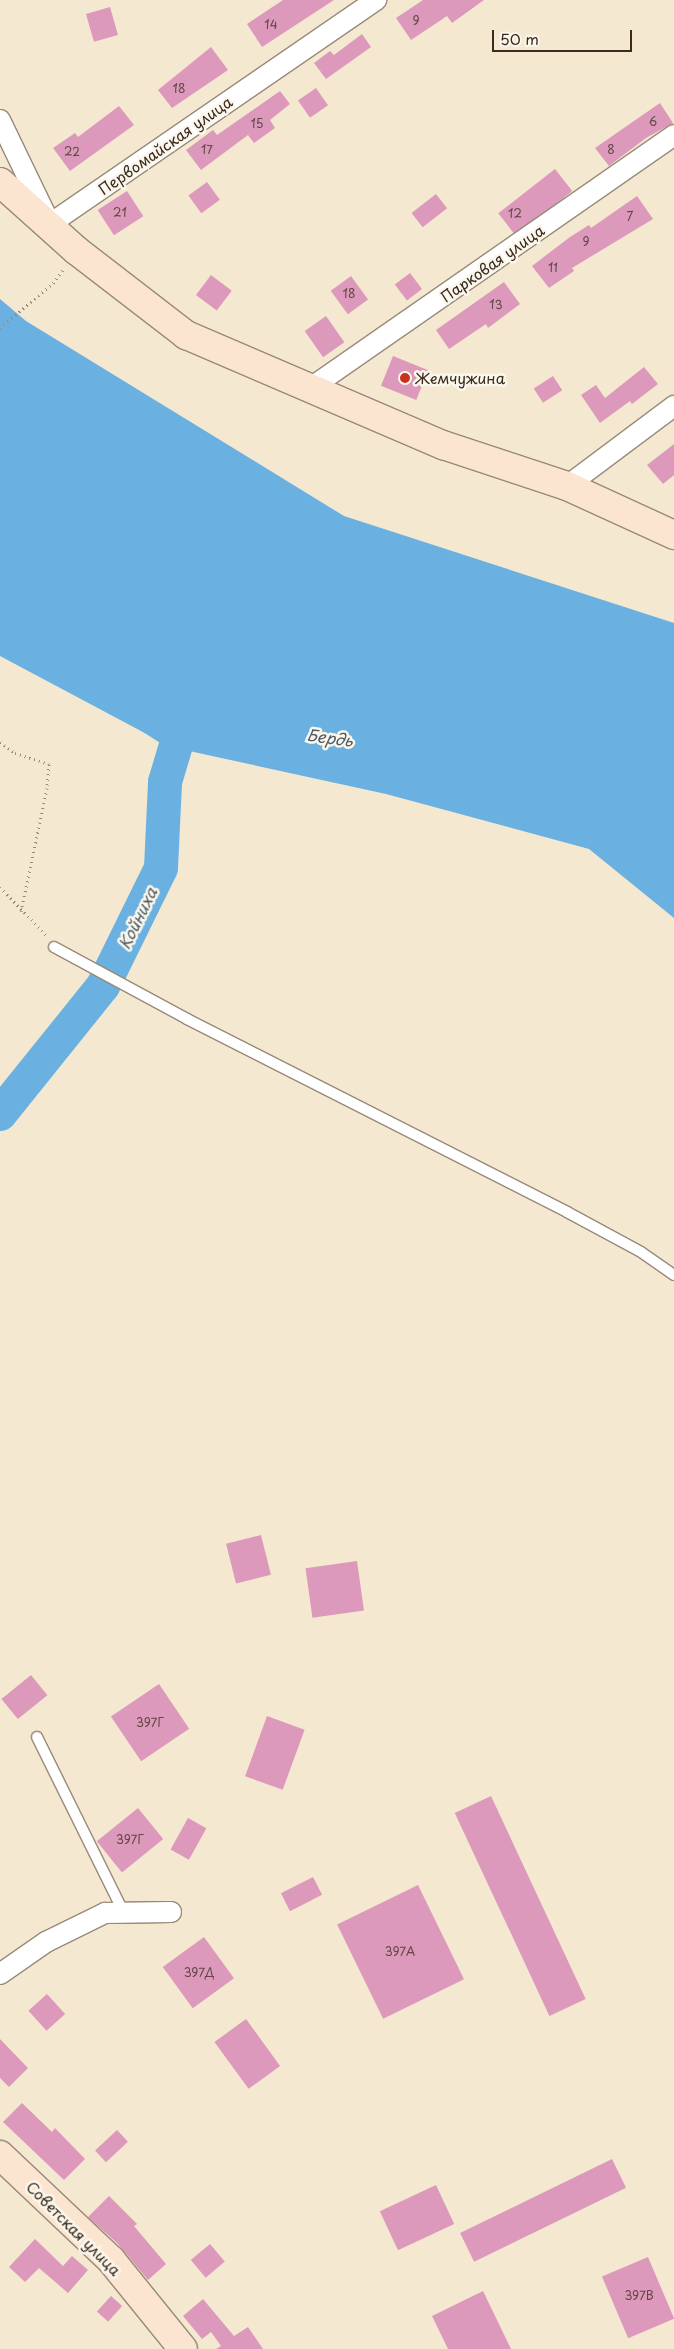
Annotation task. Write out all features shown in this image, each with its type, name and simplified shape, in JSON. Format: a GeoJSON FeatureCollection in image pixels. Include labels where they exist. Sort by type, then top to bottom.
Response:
{"type":"FeatureCollection","features":[{"type":"Feature","properties":{"kind":"street","name":"Первомайская улица"},"geometry":{"type":"LineString","coordinates":[[50,224],[376,0]]}},
{"type":"Feature","properties":{"kind":"street"},"geometry":{"type":"LineString","coordinates":[[0,120],[50,224]]}},
{"type":"Feature","properties":{"kind":"street","name":"Парковая улица"},"geometry":{"type":"LineString","coordinates":[[309,389],[674,135]]}},
{"type":"Feature","properties":{"kind":"street"},"geometry":{"type":"LineString","coordinates":[[0,182],[50,224],[77,251],[186,335],[443,445],[568,486],[674,536]]}},
{"type":"Feature","properties":{"kind":"street"},"geometry":{"type":"LineString","coordinates":[[568,486],[674,406]]}},
{"type":"Feature","properties":{"kind":"street"},"geometry":{"type":"LineString","coordinates":[[0,1974],[46,1942],[105,1913],[171,1912]]}},
{"type":"Feature","properties":{"kind":"street","name":"Советская улица"},"geometry":{"type":"LineString","coordinates":[[0,2156],[111,2260],[183,2349]]}},
{"type":"Feature","properties":{"kind":"lane"},"geometry":{"type":"LineString","coordinates":[[54,947],[187,1019],[567,1212],[641,1252],[674,1275]]}},
{"type":"Feature","properties":{"kind":"lane"},"geometry":{"type":"LineString","coordinates":[[36,1737],[124,1913]]}},
{"type":"Feature","properties":{"kind":"path"},"geometry":{"type":"LineString","coordinates":[[0,328],[53,283]]}},
{"type":"Feature","properties":{"kind":"path"},"geometry":{"type":"LineString","coordinates":[[0,742],[15,753],[49,764],[47,788],[21,911]]}},
{"type":"Feature","properties":{"kind":"path"},"geometry":{"type":"LineString","coordinates":[[0,887],[21,911],[42,930],[54,947]]}},
{"type":"Feature","properties":{"kind":"water","name":"Бердь"},"geometry":{"type":"Polygon","coordinates":[[[0,299],[26,321],[344,516],[674,623],[674,918],[589,849],[386,794],[171,747],[0,656],[0,299]]]}},
{"type":"Feature","properties":{"kind":"building"},"geometry":{"type":"Polygon","coordinates":[[[283,0],[334,0],[262,47],[247,24],[283,0]]]}},
{"type":"Feature","properties":{"kind":"building"},"geometry":{"type":"Polygon","coordinates":[[[423,0],[484,0],[452,23],[447,16],[411,40],[396,18],[423,0]]]}},
{"type":"Feature","properties":{"kind":"building"},"geometry":{"type":"Polygon","coordinates":[[[110,7],[118,35],[94,42],[86,14],[110,7]]]}},
{"type":"Feature","properties":{"kind":"building"},"geometry":{"type":"Polygon","coordinates":[[[362,34],[371,47],[326,79],[314,63],[330,51],[334,55],[362,34]]]}},
{"type":"Feature","properties":{"kind":"building"},"geometry":{"type":"Polygon","coordinates":[[[211,47],[228,70],[172,108],[158,90],[211,47]]]}},
{"type":"Feature","properties":{"kind":"building"},"geometry":{"type":"Polygon","coordinates":[[[316,88],[328,105],[310,118],[298,101],[316,88]]]}},
{"type":"Feature","properties":{"kind":"building"},"geometry":{"type":"Polygon","coordinates":[[[280,91],[290,104],[270,120],[275,128],[254,143],[248,135],[201,170],[186,150],[213,130],[217,135],[280,91]]]}},
{"type":"Feature","properties":{"kind":"building"},"geometry":{"type":"Polygon","coordinates":[[[660,103],[673,123],[646,138],[609,166],[595,148],[660,103]]]}},
{"type":"Feature","properties":{"kind":"building"},"geometry":{"type":"Polygon","coordinates":[[[119,106],[134,125],[70,171],[53,148],[75,133],[78,137],[119,106]]]}},
{"type":"Feature","properties":{"kind":"building"},"geometry":{"type":"Polygon","coordinates":[[[555,169],[572,191],[516,235],[498,213],[555,169]]]}},
{"type":"Feature","properties":{"kind":"building"},"geometry":{"type":"Polygon","coordinates":[[[207,182],[220,200],[201,213],[188,196],[207,182]]]}},
{"type":"Feature","properties":{"kind":"building"},"geometry":{"type":"Polygon","coordinates":[[[127,191],[143,216],[114,235],[98,210],[127,191]]]}},
{"type":"Feature","properties":{"kind":"building"},"geometry":{"type":"Polygon","coordinates":[[[436,194],[447,208],[423,227],[412,213],[436,194]]]}},
{"type":"Feature","properties":{"kind":"building"},"geometry":{"type":"Polygon","coordinates":[[[637,196],[653,219],[572,268],[574,271],[549,288],[532,266],[570,237],[589,225],[591,228],[637,196]]]}},
{"type":"Feature","properties":{"kind":"building"},"geometry":{"type":"Polygon","coordinates":[[[410,273],[422,289],[407,300],[395,284],[410,273]]]}},
{"type":"Feature","properties":{"kind":"building"},"geometry":{"type":"Polygon","coordinates":[[[211,275],[232,291],[217,311],[196,295],[211,275]]]}},
{"type":"Feature","properties":{"kind":"building"},"geometry":{"type":"Polygon","coordinates":[[[351,276],[368,299],[348,314],[331,291],[351,276]]]}},
{"type":"Feature","properties":{"kind":"building"},"geometry":{"type":"Polygon","coordinates":[[[504,282],[520,304],[488,328],[486,324],[449,349],[436,330],[504,282]]]}},
{"type":"Feature","properties":{"kind":"building"},"geometry":{"type":"Polygon","coordinates":[[[326,316],[344,342],[323,357],[305,331],[326,316]]]}},
{"type":"Feature","properties":{"kind":"building","name":"Жемчужина"},"geometry":{"type":"Polygon","coordinates":[[[393,356],[428,370],[416,400],[381,386],[393,356]]]}},
{"type":"Feature","properties":{"kind":"building"},"geometry":{"type":"Polygon","coordinates":[[[644,367],[658,384],[632,404],[630,401],[600,423],[581,395],[596,385],[605,398],[644,367]]]}},
{"type":"Feature","properties":{"kind":"building"},"geometry":{"type":"Polygon","coordinates":[[[553,376],[562,390],[543,403],[534,389],[553,376]]]}},
{"type":"Feature","properties":{"kind":"building"},"geometry":{"type":"Polygon","coordinates":[[[674,444],[674,475],[663,484],[647,465],[674,444]]]}},
{"type":"Feature","properties":{"kind":"building"},"geometry":{"type":"Polygon","coordinates":[[[261,1535],[271,1575],[236,1583],[226,1544],[261,1535]]]}},
{"type":"Feature","properties":{"kind":"building"},"geometry":{"type":"Polygon","coordinates":[[[357,1561],[364,1611],[312,1618],[306,1568],[357,1561]]]}},
{"type":"Feature","properties":{"kind":"building"},"geometry":{"type":"Polygon","coordinates":[[[31,1675],[47,1695],[18,1719],[1,1699],[31,1675]]]}},
{"type":"Feature","properties":{"kind":"building"},"geometry":{"type":"Polygon","coordinates":[[[159,1684],[189,1729],[141,1761],[111,1716],[159,1684]]]}},
{"type":"Feature","properties":{"kind":"building"},"geometry":{"type":"Polygon","coordinates":[[[267,1716],[305,1730],[283,1790],[245,1776],[267,1716]]]}},
{"type":"Feature","properties":{"kind":"building"},"geometry":{"type":"Polygon","coordinates":[[[491,1796],[586,1999],[549,2016],[455,1813],[491,1796]]]}},
{"type":"Feature","properties":{"kind":"building"},"geometry":{"type":"Polygon","coordinates":[[[138,1808],[163,1839],[122,1872],[97,1841],[138,1808]]]}},
{"type":"Feature","properties":{"kind":"building"},"geometry":{"type":"Polygon","coordinates":[[[188,1818],[206,1828],[189,1860],[171,1849],[188,1818]]]}},
{"type":"Feature","properties":{"kind":"building"},"geometry":{"type":"Polygon","coordinates":[[[313,1877],[322,1895],[290,1911],[281,1893],[313,1877]]]}},
{"type":"Feature","properties":{"kind":"building"},"geometry":{"type":"Polygon","coordinates":[[[418,1885],[464,1979],[383,2019],[337,1924],[418,1885]]]}},
{"type":"Feature","properties":{"kind":"building"},"geometry":{"type":"Polygon","coordinates":[[[204,1937],[234,1978],[193,2008],[163,1967],[204,1937]]]}},
{"type":"Feature","properties":{"kind":"building"},"geometry":{"type":"Polygon","coordinates":[[[47,1994],[65,2014],[46,2031],[28,2011],[47,1994]]]}},
{"type":"Feature","properties":{"kind":"building"},"geometry":{"type":"Polygon","coordinates":[[[246,2019],[280,2066],[249,2089],[214,2042],[246,2019]]]}},
{"type":"Feature","properties":{"kind":"building"},"geometry":{"type":"Polygon","coordinates":[[[0,2039],[28,2068],[9,2087],[0,2078],[0,2039]]]}},
{"type":"Feature","properties":{"kind":"building"},"geometry":{"type":"Polygon","coordinates":[[[22,2103],[52,2132],[55,2128],[85,2159],[64,2180],[3,2122],[22,2103]]]}},
{"type":"Feature","properties":{"kind":"building"},"geometry":{"type":"Polygon","coordinates":[[[117,2130],[128,2142],[106,2162],[95,2150],[117,2130]]]}},
{"type":"Feature","properties":{"kind":"building"},"geometry":{"type":"Polygon","coordinates":[[[612,2159],[626,2188],[474,2262],[460,2233],[612,2159]]]}},
{"type":"Feature","properties":{"kind":"building"},"geometry":{"type":"Polygon","coordinates":[[[436,2185],[454,2224],[398,2250],[380,2211],[436,2185]]]}},
{"type":"Feature","properties":{"kind":"building"},"geometry":{"type":"Polygon","coordinates":[[[109,2196],[137,2224],[134,2226],[166,2264],[148,2280],[117,2243],[88,2217],[109,2196]]]}},
{"type":"Feature","properties":{"kind":"building"},"geometry":{"type":"Polygon","coordinates":[[[35,2239],[63,2266],[72,2256],[88,2270],[68,2293],[39,2268],[25,2282],[9,2267],[35,2239]]]}},
{"type":"Feature","properties":{"kind":"building"},"geometry":{"type":"Polygon","coordinates":[[[210,2244],[225,2262],[206,2278],[191,2260],[210,2244]]]}},
{"type":"Feature","properties":{"kind":"building"},"geometry":{"type":"Polygon","coordinates":[[[648,2257],[674,2319],[628,2338],[602,2277],[648,2257]]]}},
{"type":"Feature","properties":{"kind":"building"},"geometry":{"type":"Polygon","coordinates":[[[483,2291],[511,2349],[448,2349],[432,2316],[483,2291]]]}},
{"type":"Feature","properties":{"kind":"building"},"geometry":{"type":"Polygon","coordinates":[[[111,2296],[122,2306],[108,2322],[97,2312],[111,2296]]]}},
{"type":"Feature","properties":{"kind":"building"},"geometry":{"type":"Polygon","coordinates":[[[203,2299],[234,2336],[248,2327],[263,2349],[216,2349],[221,2346],[211,2332],[202,2339],[183,2316],[203,2299]]]}},
{"type":"Feature","properties":{"kind":"waterway","name":"Койниха"},"geometry":{"type":"LineString","coordinates":[[0,1114],[103,986],[161,868],[165,782],[179,735],[151,717]]}},
{"type":"Feature","properties":{"kind":"place","name":"Жемчужина"},"geometry":{"type":"Point","coordinates":[405,378]}}]}
